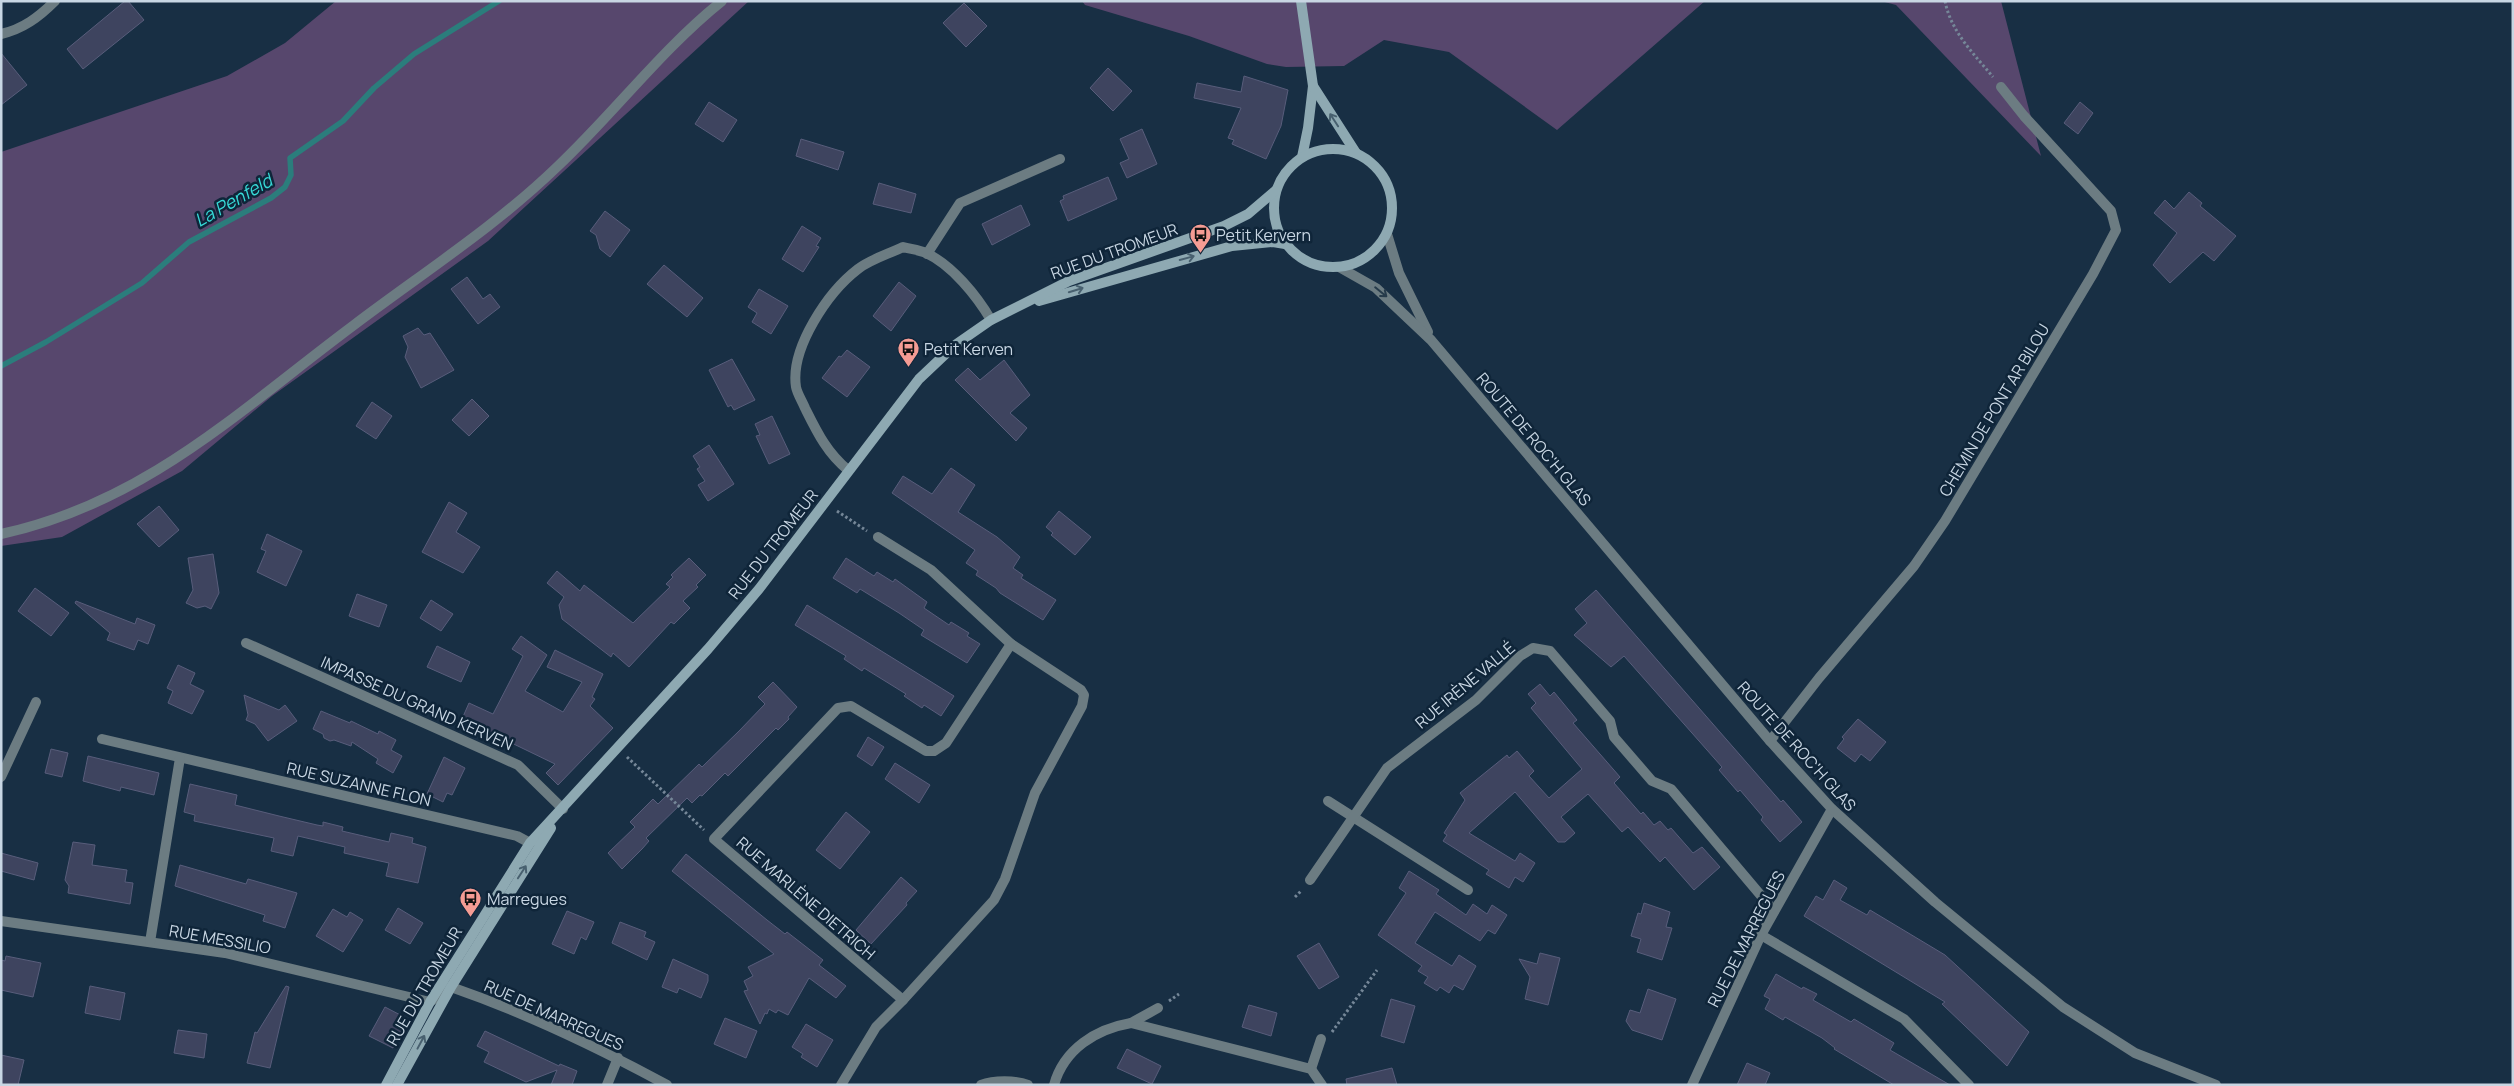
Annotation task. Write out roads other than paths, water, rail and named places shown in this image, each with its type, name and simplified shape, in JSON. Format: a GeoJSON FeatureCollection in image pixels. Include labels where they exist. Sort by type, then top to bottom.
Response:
{"type":"FeatureCollection","features":[{"type":"Feature","properties":{"kind":"main road"},"geometry":{"type":"LineString","coordinates":[[1301,1],[1312,86],[1308,128],[1302,157]]}},
{"type":"Feature","properties":{"kind":"main road"},"geometry":{"type":"LineString","coordinates":[[1312,86],[1356,153]]}},
{"type":"Feature","properties":{"kind":"main road"},"geometry":{"type":"LineString","coordinates":[[1328,148],[1356,153],[1370,161],[1381,172],[1389,186],[1392,218],[1387,234],[1379,246],[1368,256],[1354,264],[1339,267],[1313,263],[1300,258],[1285,244],[1275,224],[1273,202],[1275,191],[1290,166],[1302,157],[1328,148]]}},
{"type":"Feature","properties":{"kind":"main road","name":"RUE DU TROMEUR"},"geometry":{"type":"LineString","coordinates":[[386,1085],[430,1002],[530,843],[618,748],[759,589],[919,379],[955,345],[991,320],[1069,281],[1224,226],[1248,214],[1275,191]]}},
{"type":"Feature","properties":{"kind":"main road","name":"RUE DU TROMEUR"},"geometry":{"type":"LineString","coordinates":[[1013,309],[1232,246],[1273,242],[1285,244]]}},
{"type":"Feature","properties":{"kind":"main road","name":"RUE DU TROMEUR"},"geometry":{"type":"LineString","coordinates":[[398,1085],[451,987],[500,906],[563,809]]}},
{"type":"Feature","properties":{"kind":"street"},"geometry":{"type":"LineString","coordinates":[[1,34],[16,31],[40,16],[55,1]]}},
{"type":"Feature","properties":{"kind":"street"},"geometry":{"type":"LineString","coordinates":[[1,534],[39,526],[104,501],[183,455],[355,324],[473,240],[514,206],[558,166],[660,60],[722,1]]}},
{"type":"Feature","properties":{"kind":"street","name":"CHEMIN DE PONT AR BILOU"},"geometry":{"type":"LineString","coordinates":[[1770,741],[1819,678],[1914,566],[1945,521],[2093,274],[2116,230],[2111,211],[2024,116],[2001,87]]}},
{"type":"Feature","properties":{"kind":"street"},"geometry":{"type":"LineString","coordinates":[[927,254],[960,203],[1060,159]]}},
{"type":"Feature","properties":{"kind":"street","name":"ROUTE DE ROC'H GLAS"},"geometry":{"type":"LineString","coordinates":[[1387,234],[1400,272],[1432,340]]}},
{"type":"Feature","properties":{"kind":"street"},"geometry":{"type":"LineString","coordinates":[[848,470],[836,460],[821,441],[796,388],[796,360],[810,327],[836,291],[859,268],[903,247],[927,254],[954,274],[979,300],[991,320]]}},
{"type":"Feature","properties":{"kind":"street","name":"ROUTE DE ROC'H GLAS"},"geometry":{"type":"LineString","coordinates":[[1339,267],[1376,288],[1432,340],[1770,741],[1832,809],[1935,902],[2063,1007],[2135,1053],[2216,1085]]}},
{"type":"Feature","properties":{"kind":"street"},"geometry":{"type":"LineString","coordinates":[[841,1085],[876,1027],[994,900],[1005,879],[1017,838],[1035,793],[1082,706],[1084,695],[1081,690],[1011,644],[932,570],[878,538]]}},
{"type":"Feature","properties":{"kind":"street","name":"IMPASSE DU GRAND KERVEN"},"geometry":{"type":"LineString","coordinates":[[246,643],[518,765],[563,809]]}},
{"type":"Feature","properties":{"kind":"street","name":"RUE MARLÈNE DIETRICH"},"geometry":{"type":"LineString","coordinates":[[903,1000],[714,839],[838,708],[851,706],[926,751],[939,748],[946,743],[1011,644]]}},
{"type":"Feature","properties":{"kind":"street","name":"RUE IRÈNE VALLÉ"},"geometry":{"type":"LineString","coordinates":[[1310,880],[1387,768],[1476,700],[1520,656],[1533,648],[1550,651],[1610,721],[1614,737],[1652,781],[1671,789],[1774,911]]}},
{"type":"Feature","properties":{"kind":"street"},"geometry":{"type":"LineString","coordinates":[[1,777],[36,702]]}},
{"type":"Feature","properties":{"kind":"street","name":"RUE SUZANNE FLON"},"geometry":{"type":"LineString","coordinates":[[102,739],[517,836],[530,843]]}},
{"type":"Feature","properties":{"kind":"street"},"geometry":{"type":"LineString","coordinates":[[150,942],[180,758]]}},
{"type":"Feature","properties":{"kind":"street"},"geometry":{"type":"LineString","coordinates":[[1328,801],[1468,890]]}},
{"type":"Feature","properties":{"kind":"street","name":"RUE DE MARREGUES"},"geometry":{"type":"LineString","coordinates":[[1692,1085],[1761,934],[1832,809]]}},
{"type":"Feature","properties":{"kind":"street","name":"RUE MESSILIO"},"geometry":{"type":"LineString","coordinates":[[1,921],[225,953],[430,1002]]}},
{"type":"Feature","properties":{"kind":"street"},"geometry":{"type":"LineString","coordinates":[[1761,934],[1904,1019],[1969,1085]]}},
{"type":"Feature","properties":{"kind":"street"},"geometry":{"type":"LineString","coordinates":[[430,1002],[451,987]]}},
{"type":"Feature","properties":{"kind":"street","name":"RUE DE MARREGUES"},"geometry":{"type":"LineString","coordinates":[[451,987],[530,1017],[618,1058],[667,1085]]}},
{"type":"Feature","properties":{"kind":"street"},"geometry":{"type":"LineString","coordinates":[[1132,1024],[1158,1008]]}},
{"type":"Feature","properties":{"kind":"street"},"geometry":{"type":"LineString","coordinates":[[1054,1085],[1058,1069],[1073,1050],[1083,1042],[1118,1026],[1132,1024],[1311,1069],[1322,1085]]}},
{"type":"Feature","properties":{"kind":"street"},"geometry":{"type":"LineString","coordinates":[[1311,1069],[1321,1039]]}},
{"type":"Feature","properties":{"kind":"street"},"geometry":{"type":"LineString","coordinates":[[607,1085],[618,1058]]}},
{"type":"Feature","properties":{"kind":"street"},"geometry":{"type":"LineString","coordinates":[[981,1085],[988,1082],[1022,1082],[1028,1085]]}},
{"type":"Feature","properties":{"kind":"waterway","name":"La Penfeld"},"geometry":{"type":"LineString","coordinates":[[1,366],[46,342],[142,283],[189,242],[271,198],[285,187],[291,175],[290,158],[343,121],[374,88],[414,54],[499,1]]}},
{"type":"Feature","properties":{"kind":"place","name":"Petit Kervern"},"geometry":{"type":"Point","coordinates":[1200,254]}},
{"type":"Feature","properties":{"kind":"place","name":"Petit Kerven"},"geometry":{"type":"Point","coordinates":[908,368]}},
{"type":"Feature","properties":{"kind":"place","name":"Marregues"},"geometry":{"type":"Point","coordinates":[471,918]}}]}
